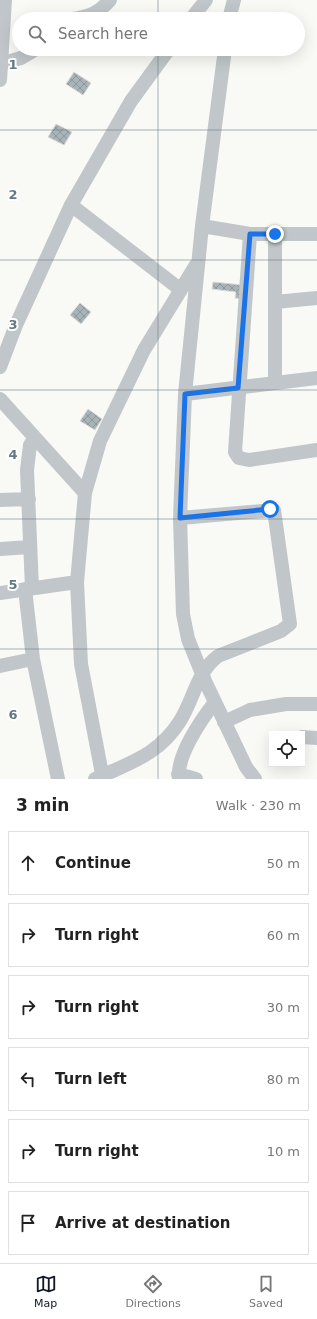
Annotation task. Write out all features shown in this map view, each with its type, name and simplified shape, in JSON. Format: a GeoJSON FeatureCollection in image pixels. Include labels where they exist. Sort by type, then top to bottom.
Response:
{"type":"FeatureCollection","features":[{"type":"Feature","properties":{"kind":"street"},"geometry":{"type":"LineString","coordinates":[[0,80],[5,0]]}},
{"type":"Feature","properties":{"kind":"street"},"geometry":{"type":"LineString","coordinates":[[99,12],[110,0]]}},
{"type":"Feature","properties":{"kind":"street"},"geometry":{"type":"LineString","coordinates":[[197,12],[206,0]]}},
{"type":"Feature","properties":{"kind":"street"},"geometry":{"type":"LineString","coordinates":[[231,12],[234,0]]}},
{"type":"Feature","properties":{"kind":"street"},"geometry":{"type":"LineString","coordinates":[[0,64],[24,56]]}},
{"type":"Feature","properties":{"kind":"street"},"geometry":{"type":"LineString","coordinates":[[0,367],[16,326],[71,205],[131,101],[164,56]]}},
{"type":"Feature","properties":{"kind":"street"},"geometry":{"type":"LineString","coordinates":[[224,56],[202,226],[185,394],[180,518],[183,614],[188,639],[203,677],[246,767],[255,779]]}},
{"type":"Feature","properties":{"kind":"street"},"geometry":{"type":"LineString","coordinates":[[71,205],[181,290]]}},
{"type":"Feature","properties":{"kind":"street"},"geometry":{"type":"LineString","coordinates":[[202,226],[250,234],[317,234]]}},
{"type":"Feature","properties":{"kind":"street"},"geometry":{"type":"LineString","coordinates":[[250,234],[238,388],[235,452],[239,458],[249,460],[317,450]]}},
{"type":"Feature","properties":{"kind":"street"},"geometry":{"type":"LineString","coordinates":[[275,234],[276,383]]}},
{"type":"Feature","properties":{"kind":"street"},"geometry":{"type":"LineString","coordinates":[[180,518],[270,509],[274,510],[276,514],[290,624],[282,631],[218,656],[210,662],[180,722],[161,745],[146,756],[101,778],[81,664],[77,582],[84,493],[100,441],[144,350],[199,261]]}},
{"type":"Feature","properties":{"kind":"street"},"geometry":{"type":"LineString","coordinates":[[275,302],[317,298]]}},
{"type":"Feature","properties":{"kind":"street"},"geometry":{"type":"LineString","coordinates":[[185,394],[317,378]]}},
{"type":"Feature","properties":{"kind":"street"},"geometry":{"type":"LineString","coordinates":[[0,399],[84,493]]}},
{"type":"Feature","properties":{"kind":"street"},"geometry":{"type":"LineString","coordinates":[[35,438],[30,445],[28,457],[30,546],[28,588],[33,659],[58,779]]}},
{"type":"Feature","properties":{"kind":"street"},"geometry":{"type":"LineString","coordinates":[[0,500],[29,499]]}},
{"type":"Feature","properties":{"kind":"street"},"geometry":{"type":"LineString","coordinates":[[0,548],[30,546]]}},
{"type":"Feature","properties":{"kind":"street"},"geometry":{"type":"LineString","coordinates":[[0,593],[77,582]]}},
{"type":"Feature","properties":{"kind":"street"},"geometry":{"type":"LineString","coordinates":[[0,666],[33,659]]}},
{"type":"Feature","properties":{"kind":"street"},"geometry":{"type":"LineString","coordinates":[[196,779],[178,776],[183,755],[213,699]]}},
{"type":"Feature","properties":{"kind":"street"},"geometry":{"type":"LineString","coordinates":[[224,722],[250,710],[286,704],[317,704]]}},
{"type":"Feature","properties":{"kind":"street"},"geometry":{"type":"LineString","coordinates":[[305,737],[317,738]]}},
{"type":"Feature","properties":{"kind":"building"},"geometry":{"type":"Polygon","coordinates":[[[74,72],[91,83],[83,95],[66,84],[74,72]]]}},
{"type":"Feature","properties":{"kind":"building"},"geometry":{"type":"Polygon","coordinates":[[[56,124],[72,132],[64,145],[48,137],[56,124]]]}},
{"type":"Feature","properties":{"kind":"building"},"geometry":{"type":"Polygon","coordinates":[[[213,282],[243,285],[242,299],[235,298],[236,292],[212,289],[213,282]]]}},
{"type":"Feature","properties":{"kind":"building"},"geometry":{"type":"Polygon","coordinates":[[[80,303],[91,312],[81,324],[70,315],[80,303]]]}},
{"type":"Feature","properties":{"kind":"building"},"geometry":{"type":"Polygon","coordinates":[[[88,409],[102,419],[95,430],[80,421],[88,409]]]}},
{"type":"Feature","properties":{"kind":"route"},"geometry":{"type":"LineString","coordinates":[[270,509],[180,518],[185,394],[238,388],[250,234],[275,234]]}}]}
